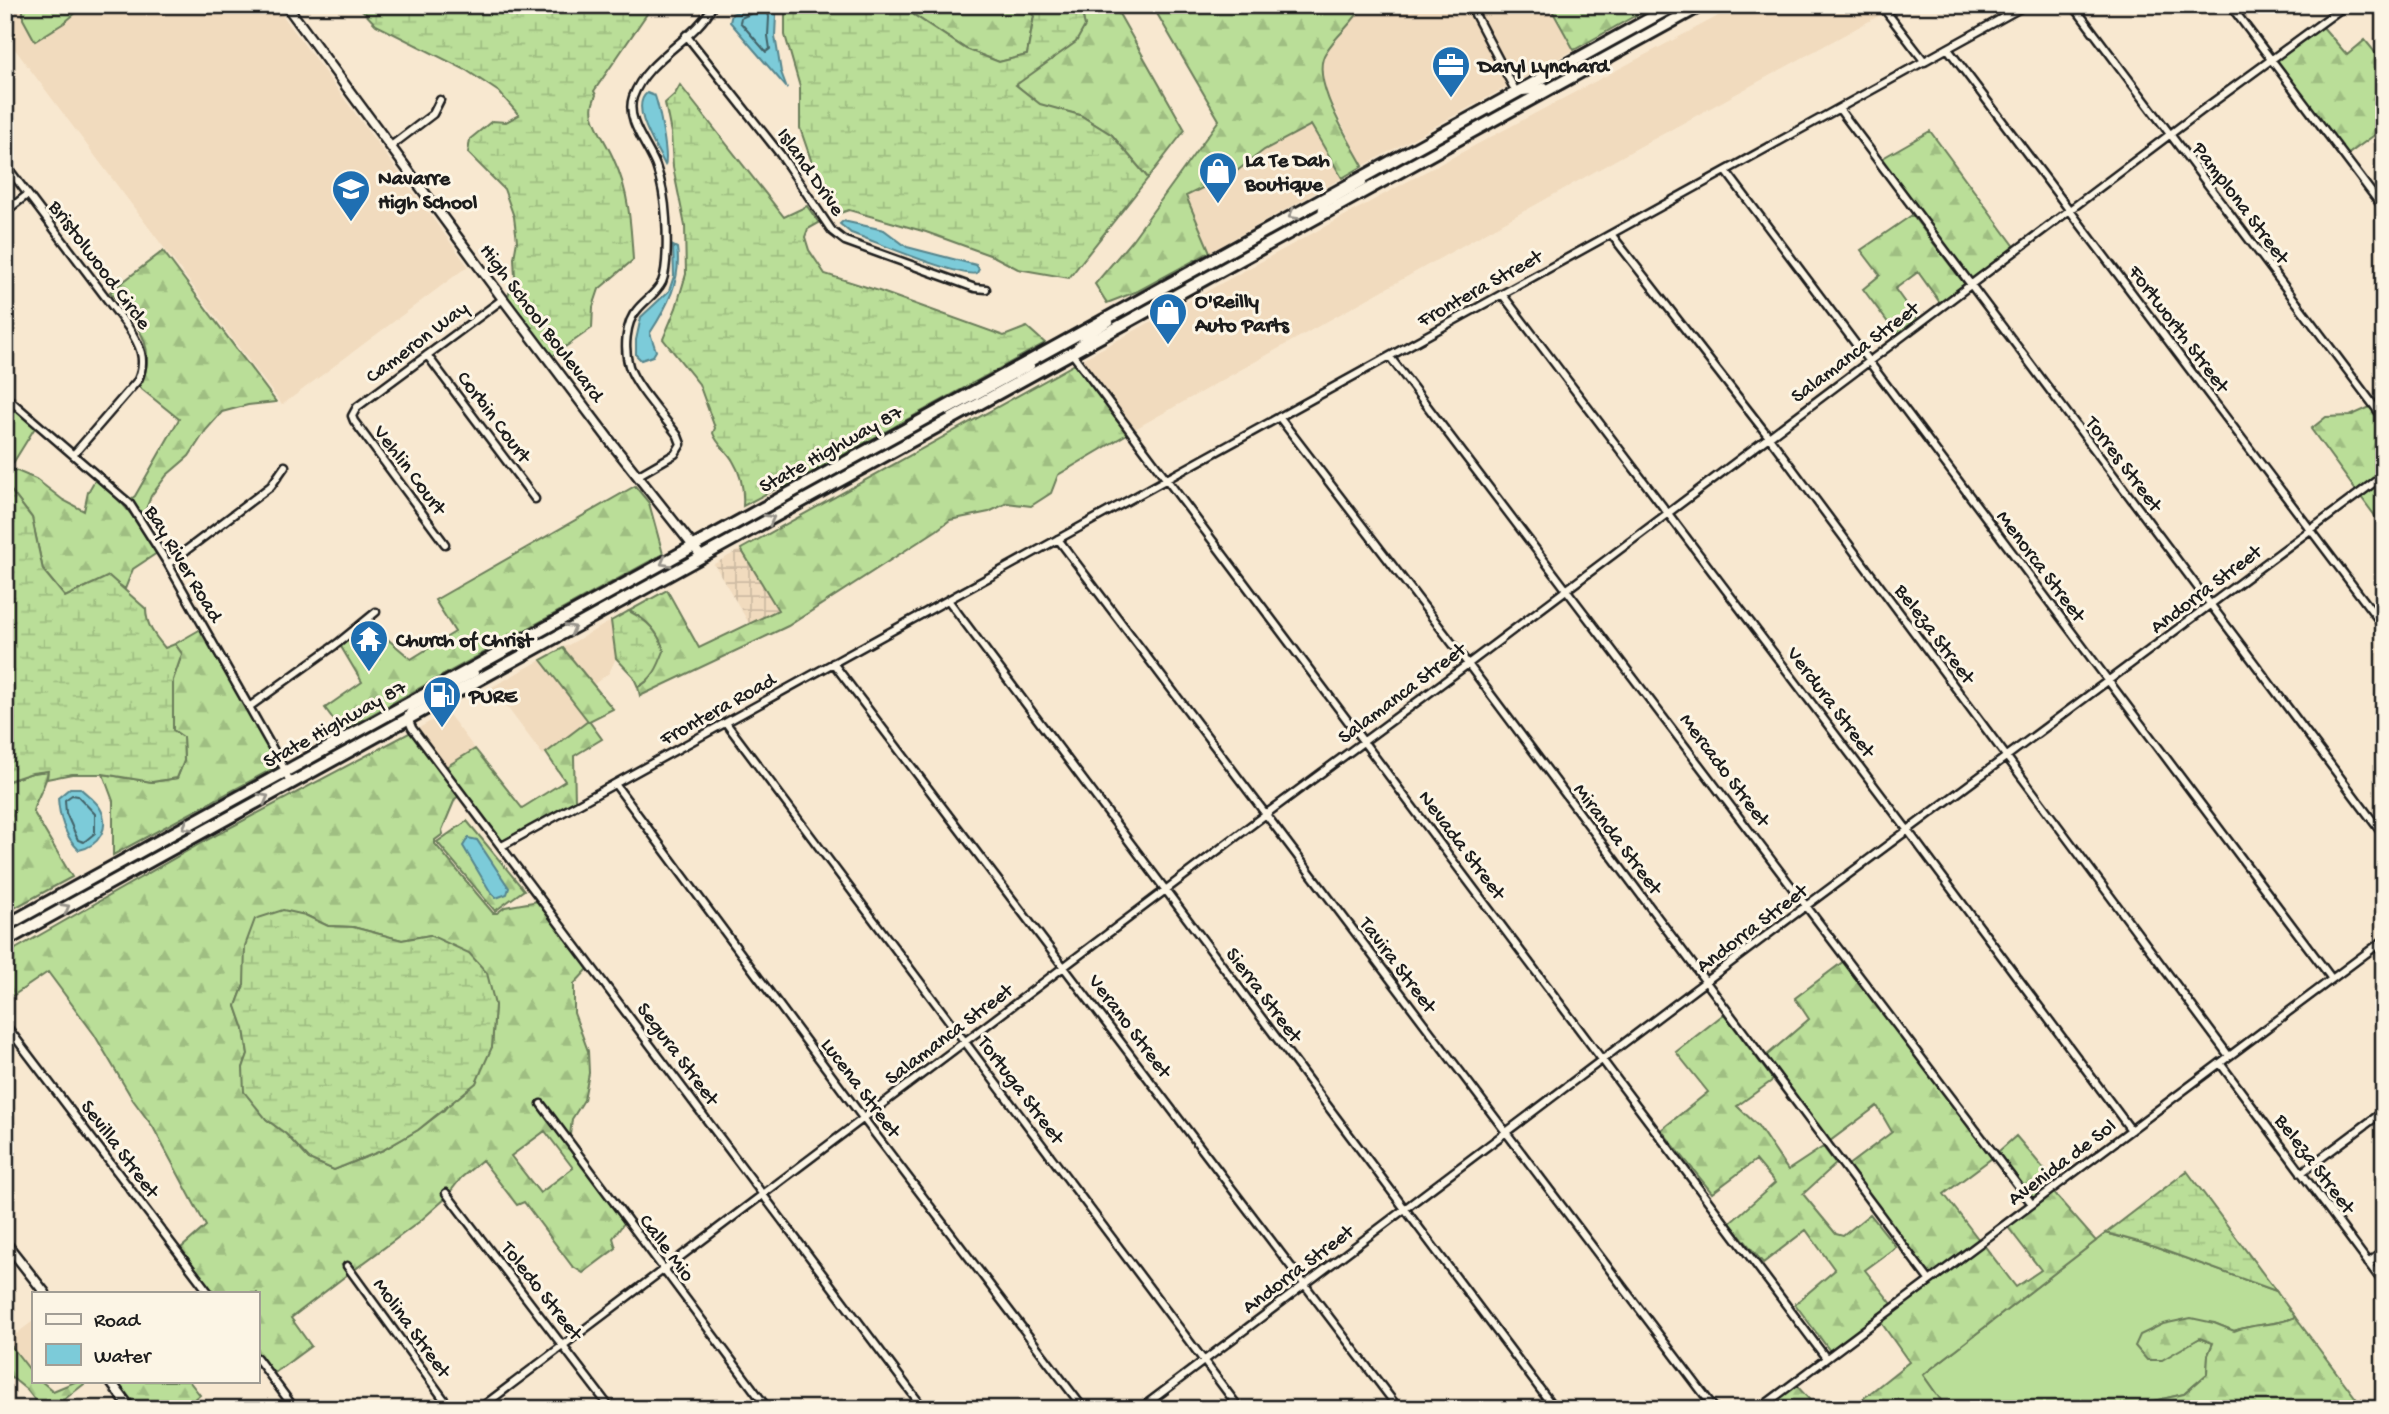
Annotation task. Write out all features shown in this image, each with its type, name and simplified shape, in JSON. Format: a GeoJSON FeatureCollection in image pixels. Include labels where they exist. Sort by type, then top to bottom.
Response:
{"type":"FeatureCollection","features":[{"type":"Feature","properties":{"kind":"highway","name":"State Highway 87"},"geometry":{"type":"LineString","coordinates":[[5,926],[288,778],[511,647],[1675,5]]}},
{"type":"Feature","properties":{"kind":"highway"},"geometry":{"type":"LineString","coordinates":[[5,941],[288,778],[408,719],[1702,5]]}},
{"type":"Feature","properties":{"kind":"street","name":"High School Boulevard"},"geometry":{"type":"LineString","coordinates":[[286,5],[503,299],[701,556]]}},
{"type":"Feature","properties":{"kind":"street"},"geometry":{"type":"LineString","coordinates":[[637,476],[676,454],[681,444],[678,436],[635,378],[628,356],[629,323],[639,307],[657,291],[663,279],[666,220],[656,167],[633,119],[633,97],[654,66],[669,49],[707,18],[713,5]]}},
{"type":"Feature","properties":{"kind":"street"},"geometry":{"type":"LineString","coordinates":[[1470,5],[1516,92]]}},
{"type":"Feature","properties":{"kind":"street"},"geometry":{"type":"LineString","coordinates":[[1881,5],[1924,62]]}},
{"type":"Feature","properties":{"kind":"street","name":"Frontera Street"},"geometry":{"type":"LineString","coordinates":[[948,600],[2026,5]]}},
{"type":"Feature","properties":{"kind":"street","name":"Pamplona Street"},"geometry":{"type":"LineString","coordinates":[[2073,5],[2384,419]]}},
{"type":"Feature","properties":{"kind":"street"},"geometry":{"type":"LineString","coordinates":[[2230,5],[2384,209]]}},
{"type":"Feature","properties":{"kind":"street","name":"Salamanca Street"},"geometry":{"type":"LineString","coordinates":[[479,1409],[964,1041],[2346,5]]}},
{"type":"Feature","properties":{"kind":"street","name":"Island Drive"},"geometry":{"type":"LineString","coordinates":[[686,35],[762,128],[832,231],[845,241],[975,288],[986,289]]}},
{"type":"Feature","properties":{"kind":"street"},"geometry":{"type":"LineString","coordinates":[[1422,159],[1444,142],[1504,109],[1516,92],[1541,88],[1594,59],[1638,40]]}},
{"type":"Feature","properties":{"kind":"street","name":"Fortworth Street"},"geometry":{"type":"LineString","coordinates":[[1948,49],[2384,627]]}},
{"type":"Feature","properties":{"kind":"street"},"geometry":{"type":"LineString","coordinates":[[391,146],[433,114],[440,100]]}},
{"type":"Feature","properties":{"kind":"street","name":"Torres Street"},"geometry":{"type":"LineString","coordinates":[[1840,110],[2384,836]]}},
{"type":"Feature","properties":{"kind":"street"},"geometry":{"type":"LineString","coordinates":[[1321,215],[1326,204],[1401,161],[1420,146]]}},
{"type":"Feature","properties":{"kind":"street","name":"Bristolwood Circle"},"geometry":{"type":"LineString","coordinates":[[5,164],[128,327],[142,355],[142,370],[138,380],[74,453]]}},
{"type":"Feature","properties":{"kind":"street","name":"Menorca Street"},"geometry":{"type":"LineString","coordinates":[[1726,171],[2332,979]]}},
{"type":"Feature","properties":{"kind":"street"},"geometry":{"type":"LineString","coordinates":[[5,212],[27,195]]}},
{"type":"Feature","properties":{"kind":"street","name":"Beleza Street"},"geometry":{"type":"LineString","coordinates":[[1612,234],[1769,437],[2229,1056]]}},
{"type":"Feature","properties":{"kind":"street"},"geometry":{"type":"LineString","coordinates":[[927,417],[954,408],[1058,351],[1071,352],[1092,332],[1156,297],[1180,278]]}},
{"type":"Feature","properties":{"kind":"street","name":"Verdura Street"},"geometry":{"type":"LineString","coordinates":[[1503,294],[2131,1130]]}},
{"type":"Feature","properties":{"kind":"street","name":"Cameron Way"},"geometry":{"type":"LineString","coordinates":[[353,414],[357,407],[503,299]]}},
{"type":"Feature","properties":{"kind":"street","name":"Nevada Street"},"geometry":{"type":"LineString","coordinates":[[1071,352],[1826,1357]]}},
{"type":"Feature","properties":{"kind":"street","name":"Corbin Court"},"geometry":{"type":"LineString","coordinates":[[427,355],[535,499]]}},
{"type":"Feature","properties":{"kind":"street","name":"Mercado Street"},"geometry":{"type":"LineString","coordinates":[[1390,357],[2032,1204]]}},
{"type":"Feature","properties":{"kind":"street","name":"Bay River Road"},"geometry":{"type":"LineString","coordinates":[[5,396],[130,504],[168,564],[288,778]]}},
{"type":"Feature","properties":{"kind":"street","name":"Vehlin Court"},"geometry":{"type":"LineString","coordinates":[[353,414],[354,421],[445,544]]}},
{"type":"Feature","properties":{"kind":"street","name":"Miranda Street"},"geometry":{"type":"LineString","coordinates":[[1279,417],[1468,664],[1929,1280]]}},
{"type":"Feature","properties":{"kind":"street"},"geometry":{"type":"LineString","coordinates":[[168,564],[271,486],[285,466]]}},
{"type":"Feature","properties":{"kind":"street","name":"Andorra Street"},"geometry":{"type":"LineString","coordinates":[[1140,1409],[2384,475]]}},
{"type":"Feature","properties":{"kind":"street","name":"Tavira Street"},"geometry":{"type":"LineString","coordinates":[[1058,539],[1505,1135],[1715,1409]]}},
{"type":"Feature","properties":{"kind":"street","name":"Frontera Road"},"geometry":{"type":"LineString","coordinates":[[502,846],[948,600]]}},
{"type":"Feature","properties":{"kind":"street","name":"Sierra Street"},"geometry":{"type":"LineString","coordinates":[[948,600],[1555,1409]]}},
{"type":"Feature","properties":{"kind":"street"},"geometry":{"type":"LineString","coordinates":[[248,707],[338,643],[376,612]]}},
{"type":"Feature","properties":{"kind":"street"},"geometry":{"type":"LineString","coordinates":[[408,719],[412,708],[481,669],[511,647]]}},
{"type":"Feature","properties":{"kind":"street","name":"Verano Street"},"geometry":{"type":"LineString","coordinates":[[833,663],[1399,1409]]}},
{"type":"Feature","properties":{"kind":"street","name":"Segura Street"},"geometry":{"type":"LineString","coordinates":[[408,719],[436,761],[924,1409]]}},
{"type":"Feature","properties":{"kind":"street","name":"Tortuga Street"},"geometry":{"type":"LineString","coordinates":[[726,723],[1240,1409]]}},
{"type":"Feature","properties":{"kind":"street","name":"Lucena Street"},"geometry":{"type":"LineString","coordinates":[[615,784],[863,1118],[1084,1409]]}},
{"type":"Feature","properties":{"kind":"street","name":"Avenida de Sol"},"geometry":{"type":"LineString","coordinates":[[1759,1409],[2384,940]]}},
{"type":"Feature","properties":{"kind":"street","name":"Sevilla Street"},"geometry":{"type":"LineString","coordinates":[[5,1024],[208,1292]]}},
{"type":"Feature","properties":{"kind":"street","name":"Beleza Street"},"geometry":{"type":"LineString","coordinates":[[2220,1063],[2384,1284]]}},
{"type":"Feature","properties":{"kind":"street","name":"Calle Mio"},"geometry":{"type":"LineString","coordinates":[[541,1104],[768,1409]]}},
{"type":"Feature","properties":{"kind":"street"},"geometry":{"type":"LineString","coordinates":[[2301,1173],[2384,1111]]}},
{"type":"Feature","properties":{"kind":"street","name":"Toledo Street"},"geometry":{"type":"LineString","coordinates":[[446,1193],[611,1409]]}},
{"type":"Feature","properties":{"kind":"street"},"geometry":{"type":"LineString","coordinates":[[5,1242],[44,1292]]}},
{"type":"Feature","properties":{"kind":"street"},"geometry":{"type":"LineString","coordinates":[[2368,1263],[2384,1251]]}},
{"type":"Feature","properties":{"kind":"street","name":"Molina Street"},"geometry":{"type":"LineString","coordinates":[[347,1266],[451,1409]]}},
{"type":"Feature","properties":{"kind":"street"},"geometry":{"type":"LineString","coordinates":[[259,1361],[295,1409]]}},
{"type":"Feature","properties":{"kind":"street"},"geometry":{"type":"LineString","coordinates":[[111,1382],[130,1408]]}},
{"type":"Feature","properties":{"kind":"shaded area"},"geometry":{"type":"Polygon","coordinates":[[[5,5],[275,5],[468,266],[282,405],[5,36],[5,5]]]}},
{"type":"Feature","properties":{"kind":"shaded area"},"geometry":{"type":"Polygon","coordinates":[[[1363,5],[1466,5],[1510,85],[1363,166],[1323,86],[1321,62],[1326,51],[1363,5]]]}},
{"type":"Feature","properties":{"kind":"shaded area"},"geometry":{"type":"Polygon","coordinates":[[[1474,5],[1549,5],[1574,50],[1516,82],[1474,5]]]}},
{"type":"Feature","properties":{"kind":"shaded area"},"geometry":{"type":"Polygon","coordinates":[[[1739,5],[1878,5],[1884,13],[1133,430],[1081,360],[1423,173],[1739,5]]]}},
{"type":"Feature","properties":{"kind":"shaded area"},"geometry":{"type":"Polygon","coordinates":[[[1312,125],[1342,178],[1210,252],[1186,196],[1237,171],[1264,150],[1312,125]]]}},
{"type":"Feature","properties":{"kind":"shaded area"},"geometry":{"type":"Polygon","coordinates":[[[741,549],[778,609],[750,625],[714,564],[741,549]]]}},
{"type":"Feature","properties":{"kind":"shaded area"},"geometry":{"type":"Polygon","coordinates":[[[611,621],[616,658],[609,673],[593,685],[563,648],[611,621]]]}},
{"type":"Feature","properties":{"kind":"shaded area"},"geometry":{"type":"Polygon","coordinates":[[[541,660],[588,721],[543,755],[492,687],[541,660]]]}},
{"type":"Feature","properties":{"kind":"shaded area"},"geometry":{"type":"Polygon","coordinates":[[[447,712],[475,749],[446,767],[417,729],[447,712]]]}},
{"type":"Feature","properties":{"kind":"shaded area"},"geometry":{"type":"Polygon","coordinates":[[[32,1322],[32,1373],[7,1341],[32,1322]]]}},
{"type":"Feature","properties":{"kind":"green space"},"geometry":{"type":"Polygon","coordinates":[[[23,5],[85,5],[64,23],[35,41],[23,19],[23,5]]]}},
{"type":"Feature","properties":{"kind":"green space"},"geometry":{"type":"Polygon","coordinates":[[[357,5],[653,5],[594,91],[596,95],[592,108],[595,122],[612,154],[623,184],[633,260],[599,289],[593,307],[592,328],[551,357],[507,299],[515,277],[517,241],[514,217],[504,189],[468,153],[470,139],[492,121],[506,122],[519,115],[499,92],[466,70],[376,25],[357,5]]]}},
{"type":"Feature","properties":{"kind":"green space"},"geometry":{"type":"Polygon","coordinates":[[[785,5],[909,5],[914,15],[966,49],[999,62],[1027,55],[1034,16],[1024,5],[1080,5],[1085,26],[1076,42],[1016,85],[1040,104],[1080,115],[1112,135],[1148,178],[1069,278],[1018,269],[995,257],[926,232],[849,210],[840,213],[819,183],[800,128],[800,87],[785,35],[785,5]]]}},
{"type":"Feature","properties":{"kind":"green space"},"geometry":{"type":"Polygon","coordinates":[[[909,5],[1024,5],[1034,15],[1027,55],[999,62],[966,49],[914,15],[909,5]]]}},
{"type":"Feature","properties":{"kind":"green space"},"geometry":{"type":"Polygon","coordinates":[[[1080,5],[1114,5],[1185,130],[1148,178],[1112,135],[1080,115],[1040,105],[1015,84],[1057,54],[1085,26],[1080,5]]]}},
{"type":"Feature","properties":{"kind":"green space"},"geometry":{"type":"Polygon","coordinates":[[[1152,5],[1290,5],[1297,10],[1304,5],[1363,5],[1326,52],[1322,63],[1322,77],[1333,109],[1363,166],[1342,178],[1311,125],[1264,150],[1237,171],[1186,196],[1210,252],[1138,291],[1107,303],[1095,284],[1132,240],[1219,120],[1152,5]]]}},
{"type":"Feature","properties":{"kind":"green space"},"geometry":{"type":"Polygon","coordinates":[[[1549,5],[1654,5],[1574,50],[1549,5]]]}},
{"type":"Feature","properties":{"kind":"green space"},"geometry":{"type":"Polygon","coordinates":[[[2322,26],[2347,55],[2365,40],[2378,56],[2384,52],[2384,128],[2347,155],[2276,60],[2322,26]]]}},
{"type":"Feature","properties":{"kind":"green space"},"geometry":{"type":"Polygon","coordinates":[[[680,85],[784,217],[807,206],[819,223],[808,229],[805,237],[809,250],[825,274],[1004,336],[1027,327],[1045,343],[787,486],[775,489],[743,506],[738,471],[713,433],[715,428],[699,384],[663,339],[686,274],[685,226],[673,167],[671,133],[665,103],[680,85]]]}},
{"type":"Feature","properties":{"kind":"green space"},"geometry":{"type":"Polygon","coordinates":[[[1930,131],[2016,248],[1971,282],[1881,159],[1930,131]]]}},
{"type":"Feature","properties":{"kind":"green space"},"geometry":{"type":"Polygon","coordinates":[[[1912,215],[1966,286],[1941,304],[1918,272],[1895,289],[1918,321],[1898,336],[1863,289],[1880,275],[1861,250],[1912,215]]]}},
{"type":"Feature","properties":{"kind":"green space"},"geometry":{"type":"Polygon","coordinates":[[[163,251],[276,402],[248,405],[222,412],[189,456],[167,475],[151,496],[143,517],[125,494],[131,499],[135,496],[179,419],[139,387],[145,372],[146,347],[136,325],[110,292],[163,251]]]}},
{"type":"Feature","properties":{"kind":"green space"},"geometry":{"type":"Polygon","coordinates":[[[1075,364],[1127,434],[1058,475],[1051,493],[1031,506],[1007,503],[989,512],[950,520],[788,626],[640,696],[638,687],[646,682],[664,651],[651,627],[629,611],[667,590],[699,648],[778,610],[741,549],[1075,364]]]}},
{"type":"Feature","properties":{"kind":"green space"},"geometry":{"type":"Polygon","coordinates":[[[5,400],[36,426],[10,468],[36,479],[63,500],[84,511],[88,492],[96,478],[123,504],[157,553],[133,569],[125,589],[118,584],[102,582],[65,597],[43,570],[32,518],[5,483],[5,400]]]}},
{"type":"Feature","properties":{"kind":"green space"},"geometry":{"type":"Polygon","coordinates":[[[2370,407],[2384,425],[2384,472],[2357,492],[2311,429],[2326,417],[2350,416],[2370,407]]]}},
{"type":"Feature","properties":{"kind":"green space"},"geometry":{"type":"Polygon","coordinates":[[[2384,479],[2384,528],[2361,497],[2384,479]]]}},
{"type":"Feature","properties":{"kind":"green space"},"geometry":{"type":"Polygon","coordinates":[[[5,483],[32,518],[43,570],[65,597],[109,576],[146,609],[149,625],[165,648],[175,644],[182,654],[173,680],[173,730],[183,737],[184,761],[177,778],[152,782],[103,774],[72,774],[47,779],[48,771],[5,782],[5,483]]]}},
{"type":"Feature","properties":{"kind":"green space"},"geometry":{"type":"Polygon","coordinates":[[[635,486],[649,503],[663,554],[342,731],[325,708],[362,682],[340,645],[371,625],[411,659],[455,632],[435,600],[635,486]]]}},
{"type":"Feature","properties":{"kind":"green space"},"geometry":{"type":"Polygon","coordinates":[[[629,611],[651,627],[664,651],[654,672],[638,687],[633,676],[616,658],[611,621],[629,611]]]}},
{"type":"Feature","properties":{"kind":"green space"},"geometry":{"type":"Polygon","coordinates":[[[201,629],[278,766],[113,855],[113,801],[103,774],[152,782],[177,778],[184,761],[183,737],[173,730],[173,680],[182,654],[175,644],[201,629]]]}},
{"type":"Feature","properties":{"kind":"green space"},"geometry":{"type":"Polygon","coordinates":[[[563,648],[613,709],[589,721],[602,739],[574,756],[575,802],[503,842],[446,767],[475,749],[522,808],[565,781],[546,753],[588,721],[541,660],[563,648]]]}},
{"type":"Feature","properties":{"kind":"green space"},"geometry":{"type":"Polygon","coordinates":[[[411,732],[459,796],[455,799],[442,830],[443,834],[435,840],[435,844],[493,913],[505,907],[538,901],[589,968],[574,984],[574,1013],[588,1051],[589,1073],[584,1100],[572,1119],[572,1140],[543,1100],[537,1104],[624,1223],[613,1238],[616,1248],[583,1273],[572,1266],[524,1202],[517,1205],[482,1160],[461,1178],[450,1192],[447,1188],[442,1192],[446,1198],[419,1222],[354,1270],[348,1262],[342,1265],[348,1274],[291,1318],[311,1346],[273,1374],[259,1355],[259,1292],[212,1292],[180,1249],[206,1226],[153,1127],[133,1100],[94,1034],[48,972],[5,1001],[5,955],[203,842],[411,732]],[[305,915],[244,985],[236,1006],[244,1029],[248,1054],[243,1068],[266,1119],[286,1134],[309,1159],[334,1170],[383,1150],[418,1130],[444,1110],[492,1047],[495,1005],[430,935],[402,940],[353,927],[328,926],[305,915]],[[545,1131],[511,1156],[540,1193],[573,1168],[545,1131]]]}},
{"type":"Feature","properties":{"kind":"green space"},"geometry":{"type":"Polygon","coordinates":[[[48,771],[33,811],[72,877],[5,913],[5,782],[48,771]]]}},
{"type":"Feature","properties":{"kind":"green space"},"geometry":{"type":"Polygon","coordinates":[[[467,821],[524,890],[495,911],[437,842],[467,821]]]}},
{"type":"Feature","properties":{"kind":"green space"},"geometry":{"type":"Polygon","coordinates":[[[283,910],[305,915],[328,926],[353,927],[402,940],[430,935],[469,953],[487,973],[495,1005],[492,1047],[476,1083],[418,1130],[383,1150],[334,1170],[309,1159],[286,1134],[266,1119],[244,1092],[243,1068],[248,1054],[244,1029],[236,1006],[244,985],[245,946],[255,919],[283,910]]]}},
{"type":"Feature","properties":{"kind":"green space"},"geometry":{"type":"Polygon","coordinates":[[[1844,961],[1992,1158],[1944,1194],[1979,1240],[1930,1276],[1847,1166],[1892,1132],[1877,1106],[1830,1141],[1765,1057],[1809,1019],[1795,998],[1844,961]]]}},
{"type":"Feature","properties":{"kind":"green space"},"geometry":{"type":"Polygon","coordinates":[[[1724,1014],[1773,1080],[1737,1106],[1758,1126],[1788,1170],[1823,1147],[1836,1164],[1803,1194],[1836,1234],[1843,1236],[1870,1214],[1896,1247],[1865,1270],[1892,1304],[1830,1351],[1795,1304],[1835,1270],[1806,1230],[1763,1263],[1730,1223],[1775,1183],[1756,1160],[1712,1193],[1661,1130],[1708,1092],[1676,1052],[1724,1014]]]}},
{"type":"Feature","properties":{"kind":"green space"},"geometry":{"type":"Polygon","coordinates":[[[2016,1136],[2056,1183],[2033,1200],[1998,1152],[2016,1136]]]}},
{"type":"Feature","properties":{"kind":"green space"},"geometry":{"type":"Polygon","coordinates":[[[2187,1171],[2276,1291],[2146,1244],[2106,1233],[2187,1171]]]}},
{"type":"Feature","properties":{"kind":"green space"},"geometry":{"type":"Polygon","coordinates":[[[2053,1192],[2096,1241],[1923,1375],[1947,1409],[1850,1409],[1909,1362],[1880,1321],[1983,1244],[2016,1287],[2041,1270],[2007,1226],[2053,1192]]]}},
{"type":"Feature","properties":{"kind":"green space"},"geometry":{"type":"Polygon","coordinates":[[[2106,1233],[2146,1244],[2276,1291],[2295,1317],[2234,1331],[2214,1323],[2181,1347],[2200,1338],[2213,1343],[2208,1355],[2207,1374],[2184,1394],[2132,1406],[2130,1409],[1947,1409],[1923,1375],[2106,1233]]]}},
{"type":"Feature","properties":{"kind":"green space"},"geometry":{"type":"Polygon","coordinates":[[[2295,1317],[2364,1409],[2130,1409],[2131,1406],[2184,1394],[2207,1374],[2208,1355],[2213,1343],[2200,1338],[2162,1360],[2147,1360],[2135,1346],[2140,1335],[2163,1324],[2191,1318],[2234,1331],[2295,1317]]]}},
{"type":"Feature","properties":{"kind":"green space"},"geometry":{"type":"Polygon","coordinates":[[[5,1338],[32,1373],[32,1382],[42,1382],[53,1391],[75,1382],[87,1382],[52,1409],[42,1409],[27,1390],[5,1372],[5,1338]]]}},
{"type":"Feature","properties":{"kind":"green space"},"geometry":{"type":"Polygon","coordinates":[[[116,1382],[190,1382],[200,1395],[183,1409],[135,1409],[116,1382]]]}},
{"type":"Feature","properties":{"kind":"green space"},"geometry":{"type":"Polygon","coordinates":[[[1796,1385],[1818,1409],[1785,1409],[1778,1398],[1796,1385]]]}},
{"type":"Feature","properties":{"kind":"water"},"geometry":{"type":"Polygon","coordinates":[[[755,5],[770,5],[776,15],[775,36],[781,72],[787,88],[730,22],[732,14],[755,5]]]}},
{"type":"Feature","properties":{"kind":"water"},"geometry":{"type":"Polygon","coordinates":[[[647,93],[655,96],[657,102],[665,143],[665,165],[643,117],[642,99],[647,93]]]}},
{"type":"Feature","properties":{"kind":"water"},"geometry":{"type":"Polygon","coordinates":[[[843,221],[884,230],[907,247],[976,265],[979,269],[977,273],[968,273],[916,258],[851,233],[840,224],[843,221]]]}},
{"type":"Feature","properties":{"kind":"water"},"geometry":{"type":"Polygon","coordinates":[[[673,246],[677,248],[678,259],[675,282],[650,333],[656,351],[653,356],[641,360],[636,355],[636,340],[641,317],[669,291],[674,276],[673,246]]]}},
{"type":"Feature","properties":{"kind":"water"},"geometry":{"type":"Polygon","coordinates":[[[70,788],[80,788],[100,808],[103,815],[101,835],[92,844],[79,850],[66,833],[61,819],[58,798],[70,788]]]}},
{"type":"Feature","properties":{"kind":"water"},"geometry":{"type":"Polygon","coordinates":[[[468,838],[477,840],[509,888],[507,894],[496,898],[491,893],[463,846],[468,838]]]}},
{"type":"Feature","properties":{"kind":"place","name":"Daryl Lynchard"},"geometry":{"type":"Point","coordinates":[1451,99]}},
{"type":"Feature","properties":{"kind":"place","name":"La Te Dah Boutique"},"geometry":{"type":"Point","coordinates":[1218,205]}},
{"type":"Feature","properties":{"kind":"place","name":"Navarre High School"},"geometry":{"type":"Point","coordinates":[351,223]}},
{"type":"Feature","properties":{"kind":"place","name":"O'Reilly Auto Parts"},"geometry":{"type":"Point","coordinates":[1168,346]}},
{"type":"Feature","properties":{"kind":"place","name":"Church of Christ"},"geometry":{"type":"Point","coordinates":[369,673]}},
{"type":"Feature","properties":{"kind":"place","name":"PURE"},"geometry":{"type":"Point","coordinates":[442,729]}}]}
